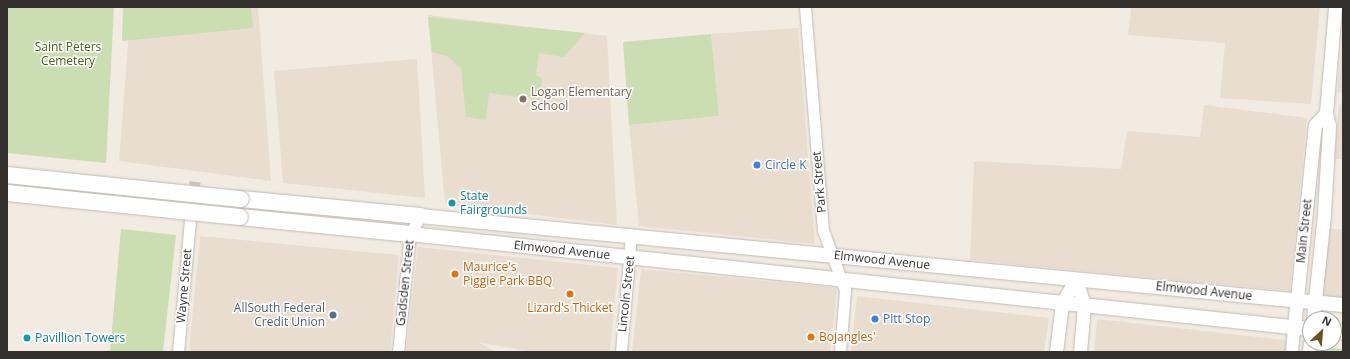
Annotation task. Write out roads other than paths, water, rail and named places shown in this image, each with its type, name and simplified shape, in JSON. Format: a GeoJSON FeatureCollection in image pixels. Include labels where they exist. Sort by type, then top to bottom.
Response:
{"type":"FeatureCollection","features":[{"type":"Feature","properties":{"kind":"highway"},"geometry":{"type":"LineString","coordinates":[[7,175],[420,216]]}},
{"type":"Feature","properties":{"kind":"highway"},"geometry":{"type":"LineString","coordinates":[[7,193],[410,234]]}},
{"type":"Feature","properties":{"kind":"highway","name":"Elmwood Avenue"},"geometry":{"type":"LineString","coordinates":[[420,216],[1343,305]]}},
{"type":"Feature","properties":{"kind":"highway","name":"Elmwood Avenue"},"geometry":{"type":"LineString","coordinates":[[410,234],[1302,328]]}},
{"type":"Feature","properties":{"kind":"main road","name":"Main Street"},"geometry":{"type":"LineString","coordinates":[[1314,311],[1329,126],[1326,113],[1335,7]]}},
{"type":"Feature","properties":{"kind":"main road","name":"Main Street"},"geometry":{"type":"LineString","coordinates":[[1292,352],[1315,125],[1326,113]]}},
{"type":"Feature","properties":{"kind":"main road"},"geometry":{"type":"LineString","coordinates":[[1056,352],[1062,303],[1076,279]]}},
{"type":"Feature","properties":{"kind":"main road"},"geometry":{"type":"LineString","coordinates":[[1076,279],[1084,305],[1080,352]]}},
{"type":"Feature","properties":{"kind":"street","name":"Park Street"},"geometry":{"type":"LineString","coordinates":[[805,7],[823,230],[830,255],[842,280],[846,298],[840,352]]}},
{"type":"Feature","properties":{"kind":"street","name":"Gadsden Street"},"geometry":{"type":"LineString","coordinates":[[398,352],[410,234],[420,216]]}},
{"type":"Feature","properties":{"kind":"street","name":"Wayne Street"},"geometry":{"type":"LineString","coordinates":[[178,352],[190,220]]}},
{"type":"Feature","properties":{"kind":"street","name":"Lincoln Street"},"geometry":{"type":"LineString","coordinates":[[620,352],[631,236]]}},
{"type":"Feature","properties":{"kind":"tunnel"},"geometry":{"type":"LineString","coordinates":[[190,218],[195,181]]}},
{"type":"Feature","properties":{"kind":"place","name":"Logan Elementary School"},"geometry":{"type":"Point","coordinates":[523,99]}},
{"type":"Feature","properties":{"kind":"place","name":"Circle K"},"geometry":{"type":"Point","coordinates":[757,165]}},
{"type":"Feature","properties":{"kind":"place","name":"State Fairgrounds"},"geometry":{"type":"Point","coordinates":[452,203]}},
{"type":"Feature","properties":{"kind":"place","name":"Maurice's Piggie Park BBQ"},"geometry":{"type":"Point","coordinates":[455,274]}},
{"type":"Feature","properties":{"kind":"place","name":"Lizard's Thicket"},"geometry":{"type":"Point","coordinates":[570,294]}},
{"type":"Feature","properties":{"kind":"place","name":"AllSouth Federal Credit Union"},"geometry":{"type":"Point","coordinates":[333,315]}},
{"type":"Feature","properties":{"kind":"place","name":"Pitt Stop"},"geometry":{"type":"Point","coordinates":[875,319]}},
{"type":"Feature","properties":{"kind":"place","name":"Bojangles'"},"geometry":{"type":"Point","coordinates":[811,337]}},
{"type":"Feature","properties":{"kind":"place","name":"Pavillion Towers"},"geometry":{"type":"Point","coordinates":[27,338]}},
{"type":"Feature","properties":{"kind":"park label","name":"Saint Peters Cemetery"},"geometry":{"type":"Point","coordinates":[68,54]}}]}
